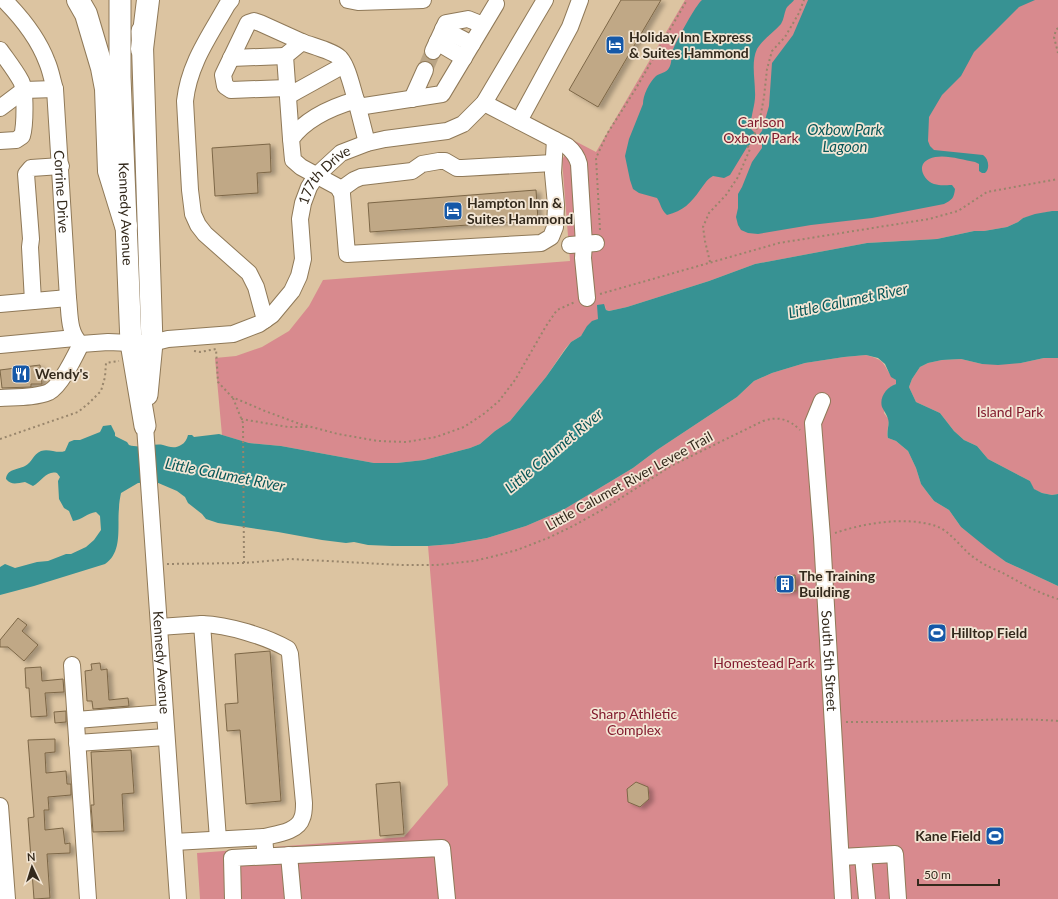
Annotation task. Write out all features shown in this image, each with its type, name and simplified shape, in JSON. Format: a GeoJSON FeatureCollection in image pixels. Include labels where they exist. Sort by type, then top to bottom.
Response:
{"type":"FeatureCollection","features":[{"type":"Feature","properties":{"kind":"highway"},"geometry":{"type":"LineString","coordinates":[[66,0],[95,43]]}},
{"type":"Feature","properties":{"kind":"highway"},"geometry":{"type":"LineString","coordinates":[[78,0],[86,14],[102,68],[106,89],[110,171],[126,226]]}},
{"type":"Feature","properties":{"kind":"highway"},"geometry":{"type":"LineString","coordinates":[[142,49],[148,0]]}},
{"type":"Feature","properties":{"kind":"main road","name":"Kennedy Avenue"},"geometry":{"type":"LineString","coordinates":[[120,0],[120,77],[132,343],[144,426]]}},
{"type":"Feature","properties":{"kind":"main road","name":"Kennedy Avenue"},"geometry":{"type":"LineString","coordinates":[[142,0],[142,49],[152,343],[144,426]]}},
{"type":"Feature","properties":{"kind":"street","name":"Corrine Drive"},"geometry":{"type":"LineString","coordinates":[[4,0],[16,12],[37,41],[48,63],[55,89],[61,166],[68,298],[72,331],[78,341]]}},
{"type":"Feature","properties":{"kind":"street"},"geometry":{"type":"LineString","coordinates":[[231,0],[196,60],[187,88],[185,101],[191,204],[198,224],[205,234],[249,274],[256,287],[265,320]]}},
{"type":"Feature","properties":{"kind":"street"},"geometry":{"type":"LineString","coordinates":[[355,1],[423,0]]}},
{"type":"Feature","properties":{"kind":"street","name":"177th Drive"},"geometry":{"type":"LineString","coordinates":[[132,343],[152,343],[168,339],[233,334],[247,330],[272,315],[283,304],[292,291],[299,276],[303,259],[300,219],[303,203],[309,187],[316,176],[341,153],[367,143],[385,139],[447,131],[463,124],[484,103],[545,0]]}},
{"type":"Feature","properties":{"kind":"street"},"geometry":{"type":"LineString","coordinates":[[519,121],[570,27],[580,0]]}},
{"type":"Feature","properties":{"kind":"street"},"geometry":{"type":"LineString","coordinates":[[291,139],[297,130],[328,110],[357,103],[412,99],[442,94],[483,25],[492,1]]}},
{"type":"Feature","properties":{"kind":"street"},"geometry":{"type":"LineString","coordinates":[[468,51],[438,41],[446,23],[468,19],[483,25]]}},
{"type":"Feature","properties":{"kind":"street"},"geometry":{"type":"LineString","coordinates":[[344,64],[287,92],[231,90],[225,86],[223,75],[248,23],[260,22],[302,42],[332,53],[339,57],[344,64],[357,103],[367,143]]}},
{"type":"Feature","properties":{"kind":"street"},"geometry":{"type":"LineString","coordinates":[[231,58],[285,56],[302,42]]}},
{"type":"Feature","properties":{"kind":"street"},"geometry":{"type":"LineString","coordinates":[[0,50],[22,82],[24,90],[24,129],[22,136],[16,140],[0,141]]}},
{"type":"Feature","properties":{"kind":"street"},"geometry":{"type":"LineString","coordinates":[[285,56],[293,160],[301,167],[338,187],[340,190],[342,194],[347,254],[541,243],[551,237],[556,226],[553,173],[555,140]]}},
{"type":"Feature","properties":{"kind":"street"},"geometry":{"type":"LineString","coordinates":[[412,99],[425,70]]}},
{"type":"Feature","properties":{"kind":"street"},"geometry":{"type":"LineString","coordinates":[[2,102],[24,90],[55,89]]}},
{"type":"Feature","properties":{"kind":"street"},"geometry":{"type":"LineString","coordinates":[[484,103],[555,140],[575,153],[579,164],[584,244],[583,258],[588,298]]}},
{"type":"Feature","properties":{"kind":"street"},"geometry":{"type":"LineString","coordinates":[[340,190],[361,177],[412,171],[428,162],[445,161],[457,168],[554,163]]}},
{"type":"Feature","properties":{"kind":"street"},"geometry":{"type":"LineString","coordinates":[[33,302],[30,247],[31,239],[26,174],[31,168],[61,166]]}},
{"type":"Feature","properties":{"kind":"street"},"geometry":{"type":"LineString","coordinates":[[0,304],[68,298]]}},
{"type":"Feature","properties":{"kind":"street"},"geometry":{"type":"LineString","coordinates":[[0,345],[78,341],[132,343]]}},
{"type":"Feature","properties":{"kind":"street"},"geometry":{"type":"LineString","coordinates":[[0,398],[39,395],[50,391],[65,374],[78,341]]}},
{"type":"Feature","properties":{"kind":"street","name":"South 5th Street"},"geometry":{"type":"LineString","coordinates":[[822,401],[813,423],[822,537],[843,899]]}},
{"type":"Feature","properties":{"kind":"street","name":"Kennedy Avenue"},"geometry":{"type":"LineString","coordinates":[[144,426],[178,899]]}},
{"type":"Feature","properties":{"kind":"street"},"geometry":{"type":"LineString","coordinates":[[202,624],[218,839]]}},
{"type":"Feature","properties":{"kind":"street"},"geometry":{"type":"LineString","coordinates":[[159,626],[217,624],[270,640],[288,649],[290,654],[304,802],[302,819],[297,826],[283,833],[264,837],[174,842]]}},
{"type":"Feature","properties":{"kind":"street"},"geometry":{"type":"LineString","coordinates":[[72,665],[88,899]]}},
{"type":"Feature","properties":{"kind":"street"},"geometry":{"type":"LineString","coordinates":[[76,720],[165,713]]}},
{"type":"Feature","properties":{"kind":"street"},"geometry":{"type":"LineString","coordinates":[[77,743],[166,737]]}},
{"type":"Feature","properties":{"kind":"street"},"geometry":{"type":"LineString","coordinates":[[0,806],[7,899]]}},
{"type":"Feature","properties":{"kind":"street"},"geometry":{"type":"LineString","coordinates":[[264,837],[266,856]]}},
{"type":"Feature","properties":{"kind":"street"},"geometry":{"type":"LineString","coordinates":[[233,899],[232,858],[442,848],[446,899]]}},
{"type":"Feature","properties":{"kind":"street"},"geometry":{"type":"LineString","coordinates":[[841,857],[895,854],[898,899]]}},
{"type":"Feature","properties":{"kind":"street"},"geometry":{"type":"LineString","coordinates":[[289,855],[293,899]]}},
{"type":"Feature","properties":{"kind":"street"},"geometry":{"type":"LineString","coordinates":[[863,856],[866,899]]}},
{"type":"Feature","properties":{"kind":"path"},"geometry":{"type":"LineString","coordinates":[[584,244],[600,242],[596,158],[607,134],[635,90],[687,0]]}},
{"type":"Feature","properties":{"kind":"path"},"geometry":{"type":"LineString","coordinates":[[710,262],[704,241],[703,227],[709,213],[726,195],[738,177],[750,148],[748,147],[757,131],[764,97],[767,69],[772,52],[785,37],[799,14],[804,0]]}},
{"type":"Feature","properties":{"kind":"path"},"geometry":{"type":"LineString","coordinates":[[1058,28],[1054,37],[1058,53]]}},
{"type":"Feature","properties":{"kind":"path"},"geometry":{"type":"LineString","coordinates":[[232,397],[265,411],[338,434],[378,441],[406,442],[436,437],[464,427],[500,401],[515,380],[546,326],[557,310],[569,304],[779,243],[929,218],[958,211],[987,192],[1058,179]]}},
{"type":"Feature","properties":{"kind":"path"},"geometry":{"type":"LineString","coordinates":[[216,350],[218,382],[232,397],[243,423],[244,563]]}},
{"type":"Feature","properties":{"kind":"path"},"geometry":{"type":"LineString","coordinates":[[0,439],[78,412],[101,391],[105,378],[106,363],[114,362]]}},
{"type":"Feature","properties":{"kind":"path","name":"Little Calumet River Levee Trail"},"geometry":{"type":"LineString","coordinates":[[154,564],[244,563],[290,559],[420,565],[452,564],[474,561],[517,550],[573,526],[602,510],[671,466],[763,420],[774,418],[787,420],[797,427],[815,445]]}},
{"type":"Feature","properties":{"kind":"path"},"geometry":{"type":"LineString","coordinates":[[241,419],[288,427],[312,427]]}},
{"type":"Feature","properties":{"kind":"path"},"geometry":{"type":"LineString","coordinates":[[822,537],[872,523],[908,522],[937,526],[945,531],[975,559],[1042,594],[1058,598]]}},
{"type":"Feature","properties":{"kind":"path"},"geometry":{"type":"LineString","coordinates":[[833,722],[948,722],[987,719],[1039,719],[1058,721]]}},
{"type":"Feature","properties":{"kind":"green space","name":"Carlson Oxbow Park"},"geometry":{"type":"Polygon","coordinates":[[[685,0],[1058,0],[1058,211],[1023,218],[1007,227],[984,231],[974,231],[937,239],[867,243],[755,264],[709,281],[627,307],[609,311],[606,310],[605,306],[598,314],[598,319],[565,349],[546,377],[510,421],[480,444],[470,448],[424,460],[397,463],[374,463],[281,446],[249,443],[222,435],[215,358],[236,356],[262,347],[289,331],[309,306],[323,280],[570,261],[562,160],[573,140],[596,152],[685,0]]]}},
{"type":"Feature","properties":{"kind":"green space","name":"Homestead Park"},"geometry":{"type":"Polygon","coordinates":[[[866,355],[874,357],[882,362],[896,380],[896,384],[889,388],[884,413],[889,420],[887,434],[888,438],[896,441],[908,451],[916,468],[921,484],[934,501],[949,510],[961,527],[1006,562],[1058,586],[1058,899],[200,899],[197,853],[404,837],[448,785],[428,546],[453,544],[487,538],[526,526],[563,510],[633,468],[657,450],[737,397],[754,381],[772,373],[805,363],[866,355]]]}},
{"type":"Feature","properties":{"kind":"green space","name":"Island Park"},"geometry":{"type":"Polygon","coordinates":[[[1044,358],[1058,358],[1058,494],[1052,495],[1042,493],[1033,489],[1030,481],[988,459],[977,446],[964,440],[954,431],[940,413],[916,402],[909,387],[912,379],[920,367],[928,363],[942,360],[961,359],[982,364],[1021,363],[1044,358]]]}},
{"type":"Feature","properties":{"kind":"water","name":"Oxbow Park Lagoon"},"geometry":{"type":"Polygon","coordinates":[[[702,0],[794,0],[787,8],[781,24],[762,42],[755,54],[755,101],[751,119],[751,129],[758,136],[762,131],[769,106],[772,63],[793,35],[808,0],[1035,0],[1019,7],[974,52],[961,76],[942,95],[929,117],[928,141],[934,150],[983,155],[987,159],[988,164],[988,169],[985,173],[979,171],[979,164],[975,162],[946,157],[934,157],[925,162],[922,172],[930,182],[939,185],[952,185],[955,189],[952,198],[944,204],[872,218],[811,225],[758,234],[748,233],[741,230],[736,217],[738,208],[738,194],[752,162],[762,148],[760,140],[755,140],[747,147],[730,175],[724,178],[713,176],[706,182],[690,203],[682,209],[667,215],[662,209],[657,198],[639,193],[633,189],[630,180],[625,156],[629,139],[643,104],[645,93],[656,76],[669,68],[673,50],[691,15],[702,0]]]}},
{"type":"Feature","properties":{"kind":"water","name":"Little Calumet River"},"geometry":{"type":"Polygon","coordinates":[[[1058,211],[1058,358],[1044,358],[1021,363],[998,365],[982,364],[961,359],[942,360],[928,363],[920,367],[912,379],[909,387],[916,402],[940,413],[954,431],[964,440],[977,446],[988,459],[1030,481],[1034,489],[1042,493],[1052,495],[1058,494],[1058,586],[1006,562],[961,527],[949,510],[934,501],[921,484],[916,468],[908,451],[896,441],[888,438],[887,416],[881,403],[884,393],[896,384],[896,380],[891,377],[885,364],[878,358],[866,355],[805,363],[772,373],[754,381],[737,397],[657,450],[633,468],[563,510],[526,526],[487,538],[453,544],[428,546],[368,545],[354,542],[346,543],[322,540],[218,523],[206,519],[188,503],[185,497],[177,491],[156,482],[138,483],[121,493],[117,546],[111,559],[105,564],[0,595],[0,567],[5,564],[15,568],[37,562],[48,561],[66,554],[71,554],[86,547],[94,540],[101,530],[100,516],[96,512],[73,521],[69,511],[64,508],[59,499],[58,481],[60,477],[57,473],[53,472],[47,474],[33,486],[25,482],[15,484],[10,483],[6,479],[8,473],[27,465],[38,452],[44,450],[59,452],[65,451],[69,442],[80,440],[100,432],[103,426],[111,425],[115,436],[127,442],[129,445],[134,446],[163,445],[176,447],[184,443],[188,435],[192,435],[194,437],[219,434],[249,443],[281,446],[374,463],[397,463],[424,460],[480,444],[510,421],[546,377],[571,342],[581,336],[592,321],[598,319],[597,305],[604,304],[606,310],[609,311],[627,307],[709,281],[755,264],[867,243],[937,239],[974,231],[984,231],[1007,227],[1023,218],[1058,211]]]}},
{"type":"Feature","properties":{"kind":"building","name":"Holiday Inn Express & Suites Hammond"},"geometry":{"type":"Polygon","coordinates":[[[621,0],[661,0],[598,107],[569,90],[621,0]]]}},
{"type":"Feature","properties":{"kind":"building"},"geometry":{"type":"Polygon","coordinates":[[[270,144],[271,172],[257,173],[258,193],[215,196],[212,148],[270,144]]]}},
{"type":"Feature","properties":{"kind":"building","name":"Hampton Inn & Suites Hammond"},"geometry":{"type":"Polygon","coordinates":[[[536,190],[538,220],[370,232],[368,203],[536,190]]]}},
{"type":"Feature","properties":{"kind":"building","name":"Wendy's"},"geometry":{"type":"Polygon","coordinates":[[[40,365],[42,384],[31,384],[31,387],[2,388],[0,370],[40,365]]]}},
{"type":"Feature","properties":{"kind":"building","name":"The Training Building"},"geometry":{"type":"Polygon","coordinates":[[[795,575],[796,591],[776,591],[775,577],[795,575]]]}},
{"type":"Feature","properties":{"kind":"building"},"geometry":{"type":"Polygon","coordinates":[[[18,618],[27,625],[22,631],[38,645],[24,661],[8,647],[0,647],[0,640],[18,618]]]}},
{"type":"Feature","properties":{"kind":"building"},"geometry":{"type":"Polygon","coordinates":[[[270,651],[281,801],[246,804],[240,730],[227,731],[225,704],[238,703],[235,654],[270,651]]]}},
{"type":"Feature","properties":{"kind":"building"},"geometry":{"type":"Polygon","coordinates":[[[100,663],[101,670],[107,669],[109,700],[128,698],[129,706],[93,709],[92,701],[87,701],[85,671],[92,670],[91,664],[100,663]]]}},
{"type":"Feature","properties":{"kind":"building"},"geometry":{"type":"Polygon","coordinates":[[[41,667],[42,681],[63,679],[64,692],[45,693],[47,716],[31,717],[29,688],[26,688],[25,668],[41,667]]]}},
{"type":"Feature","properties":{"kind":"building"},"geometry":{"type":"Polygon","coordinates":[[[66,711],[66,722],[55,723],[54,712],[66,711]]]}},
{"type":"Feature","properties":{"kind":"building"},"geometry":{"type":"Polygon","coordinates":[[[55,739],[55,752],[45,753],[46,773],[66,771],[67,784],[71,784],[71,795],[48,797],[49,810],[44,810],[45,830],[63,828],[65,844],[70,843],[70,853],[47,854],[50,898],[34,899],[28,818],[34,817],[28,740],[55,739]]]}},
{"type":"Feature","properties":{"kind":"building"},"geometry":{"type":"Polygon","coordinates":[[[131,750],[134,793],[122,794],[124,831],[93,832],[91,805],[94,805],[91,752],[131,750]]]}},
{"type":"Feature","properties":{"kind":"building"},"geometry":{"type":"Polygon","coordinates":[[[400,782],[404,834],[380,836],[376,784],[400,782]]]}},
{"type":"Feature","properties":{"kind":"building"},"geometry":{"type":"Polygon","coordinates":[[[636,782],[648,787],[649,799],[640,807],[628,802],[627,789],[636,782]]]}},
{"type":"Feature","properties":{"kind":"tunnel"},"geometry":{"type":"LineString","coordinates":[[425,70],[433,51]]}},
{"type":"Feature","properties":{"kind":"place","name":"Holiday Inn Express & Suites Hammond"},"geometry":{"type":"Point","coordinates":[615,45]}},
{"type":"Feature","properties":{"kind":"place","name":"Hampton Inn & Suites Hammond"},"geometry":{"type":"Point","coordinates":[453,211]}},
{"type":"Feature","properties":{"kind":"place","name":"Wendy's"},"geometry":{"type":"Point","coordinates":[21,374]}},
{"type":"Feature","properties":{"kind":"place","name":"The Training Building"},"geometry":{"type":"Point","coordinates":[785,584]}},
{"type":"Feature","properties":{"kind":"place","name":"Hilltop Field"},"geometry":{"type":"Point","coordinates":[937,633]}},
{"type":"Feature","properties":{"kind":"place","name":"Kane Field"},"geometry":{"type":"Point","coordinates":[995,836]}},
{"type":"Feature","properties":{"kind":"park label","name":"Sharp Athletic Complex"},"geometry":{"type":"Point","coordinates":[634,722]}}]}
